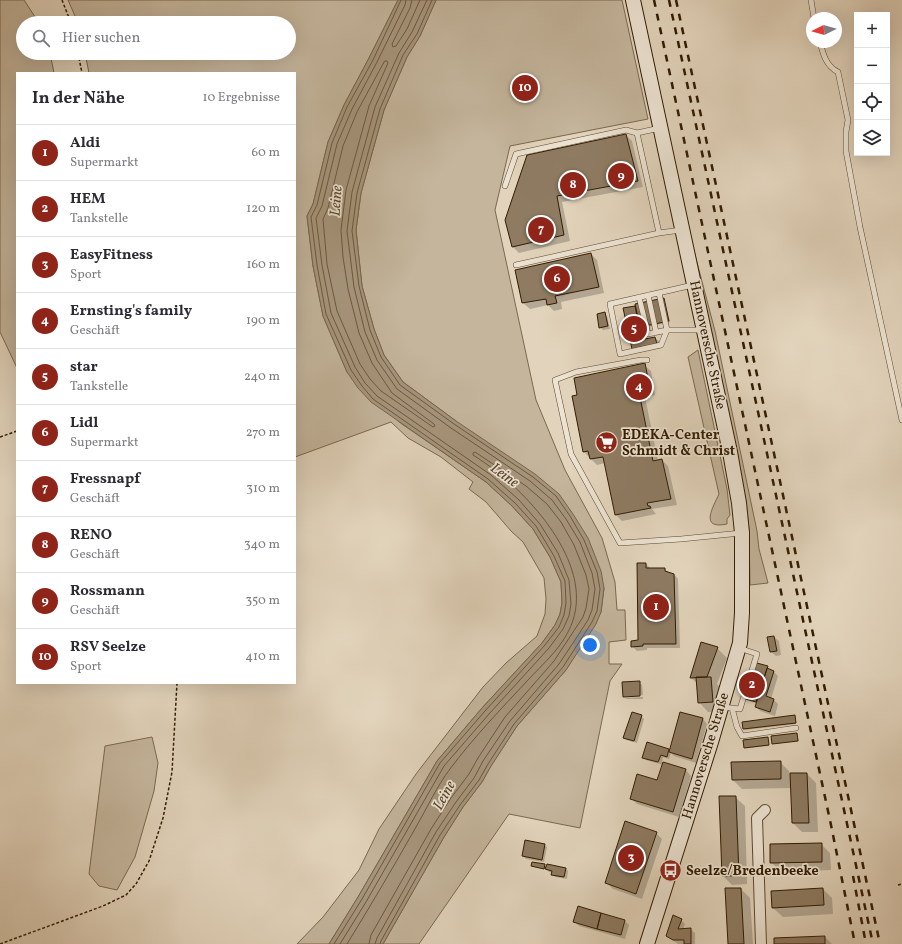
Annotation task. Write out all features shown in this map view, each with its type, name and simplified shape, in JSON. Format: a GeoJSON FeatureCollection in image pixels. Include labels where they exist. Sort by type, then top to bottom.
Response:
{"type":"FeatureCollection","features":[{"type":"Feature","properties":{"kind":"street","name":"Hannoversche Straße"},"geometry":{"type":"LineString","coordinates":[[633,0],[730,452],[739,503],[742,533],[741,628],[739,648],[727,707],[647,944]]}},
{"type":"Feature","properties":{"kind":"street"},"geometry":{"type":"LineString","coordinates":[[761,944],[757,818],[765,810]]}},
{"type":"Feature","properties":{"kind":"lane"},"geometry":{"type":"LineString","coordinates":[[811,0],[813,12]]}},
{"type":"Feature","properties":{"kind":"lane"},"geometry":{"type":"LineString","coordinates":[[822,48],[826,60],[832,69],[838,72],[848,120],[846,132],[846,151],[902,420]]}},
{"type":"Feature","properties":{"kind":"lane"},"geometry":{"type":"LineString","coordinates":[[505,186],[516,154],[626,130],[637,133],[660,128]]}},
{"type":"Feature","properties":{"kind":"lane"},"geometry":{"type":"LineString","coordinates":[[637,133],[659,233]]}},
{"type":"Feature","properties":{"kind":"lane"},"geometry":{"type":"LineString","coordinates":[[516,265],[659,233],[682,230]]}},
{"type":"Feature","properties":{"kind":"lane"},"geometry":{"type":"LineString","coordinates":[[659,294],[667,330],[661,345],[620,354],[610,304],[694,285]]}},
{"type":"Feature","properties":{"kind":"lane"},"geometry":{"type":"LineString","coordinates":[[648,295],[656,332]]}},
{"type":"Feature","properties":{"kind":"lane"},"geometry":{"type":"LineString","coordinates":[[639,297],[648,334],[667,330],[704,330]]}},
{"type":"Feature","properties":{"kind":"lane"},"geometry":{"type":"LineString","coordinates":[[647,360],[576,372],[555,380],[571,454],[620,543],[742,533]]}},
{"type":"Feature","properties":{"kind":"lane"},"geometry":{"type":"LineString","coordinates":[[727,707],[740,709],[757,654],[739,648]]}},
{"type":"Feature","properties":{"kind":"lane"},"geometry":{"type":"LineString","coordinates":[[727,707],[742,736],[796,728]]}},
{"type":"Feature","properties":{"kind":"path"},"geometry":{"type":"LineString","coordinates":[[62,0],[69,16]]}},
{"type":"Feature","properties":{"kind":"path"},"geometry":{"type":"LineString","coordinates":[[79,60],[82,72]]}},
{"type":"Feature","properties":{"kind":"path"},"geometry":{"type":"LineString","coordinates":[[0,437],[16,431]]}},
{"type":"Feature","properties":{"kind":"path"},"geometry":{"type":"LineString","coordinates":[[0,944],[104,906],[126,895],[136,884],[149,861],[162,818],[172,772],[177,684]]}},
{"type":"Feature","properties":{"kind":"path"},"geometry":{"type":"LineString","coordinates":[[898,885],[902,884]]}},
{"type":"Feature","properties":{"kind":"shaded area"},"geometry":{"type":"Polygon","coordinates":[[[0,0],[24,0],[34,16],[16,16],[16,60],[51,60],[54,72],[16,72],[16,366],[0,332],[0,0]]]}},
{"type":"Feature","properties":{"kind":"shaded area"},"geometry":{"type":"Polygon","coordinates":[[[68,0],[398,0],[344,105],[328,142],[313,204],[307,216],[313,266],[323,316],[347,372],[399,422],[486,482],[512,506],[533,529],[550,557],[561,582],[562,603],[560,614],[555,625],[542,643],[482,708],[437,761],[329,944],[297,944],[323,917],[359,870],[379,829],[416,774],[483,687],[506,663],[537,636],[545,614],[546,599],[544,578],[523,542],[511,531],[486,502],[469,489],[473,482],[441,457],[408,438],[391,422],[296,457],[296,72],[89,72],[86,60],[296,60],[296,16],[75,16],[68,0]]]}},
{"type":"Feature","properties":{"kind":"shaded area"},"geometry":{"type":"Polygon","coordinates":[[[436,0],[622,0],[648,119],[510,146],[495,210],[536,400],[565,470],[602,538],[615,582],[617,610],[625,610],[626,640],[609,642],[609,664],[622,664],[610,681],[580,828],[509,814],[419,944],[383,944],[444,837],[463,807],[482,782],[517,726],[566,670],[601,612],[604,588],[456,421],[403,382],[384,355],[374,329],[362,286],[356,230],[361,193],[384,110],[407,57],[420,36],[436,0]]]}},
{"type":"Feature","properties":{"kind":"shaded area"},"geometry":{"type":"Polygon","coordinates":[[[694,251],[715,331],[757,531],[759,549],[768,583],[750,585],[749,529],[746,502],[694,251]]]}},
{"type":"Feature","properties":{"kind":"shaded area"},"geometry":{"type":"Polygon","coordinates":[[[698,350],[727,489],[730,515],[727,519],[727,524],[713,524],[710,516],[719,494],[688,357],[698,350]]]}},
{"type":"Feature","properties":{"kind":"shaded area"},"geometry":{"type":"Polygon","coordinates":[[[152,737],[158,763],[154,791],[135,857],[117,890],[99,886],[89,874],[105,746],[152,737]]]}},
{"type":"Feature","properties":{"kind":"water","name":"Leine"},"geometry":{"type":"Polygon","coordinates":[[[398,0],[436,0],[420,36],[407,57],[384,110],[361,193],[356,230],[362,286],[374,329],[384,355],[403,382],[456,421],[535,474],[559,494],[588,538],[601,571],[604,588],[601,612],[596,624],[566,670],[517,726],[482,782],[463,807],[444,837],[383,944],[329,944],[437,761],[482,708],[542,643],[555,625],[560,614],[562,603],[561,582],[550,557],[533,529],[512,506],[486,482],[371,402],[358,388],[347,372],[323,316],[313,266],[307,216],[313,204],[328,142],[344,105],[398,0]]]}},
{"type":"Feature","properties":{"kind":"building"},"geometry":{"type":"Polygon","coordinates":[[[626,134],[638,181],[557,196],[564,235],[512,247],[505,220],[527,155],[626,134]]]}},
{"type":"Feature","properties":{"kind":"building"},"geometry":{"type":"Polygon","coordinates":[[[591,253],[599,287],[555,296],[557,303],[547,305],[546,299],[522,303],[515,270],[591,253]]]}},
{"type":"Feature","properties":{"kind":"building"},"geometry":{"type":"Polygon","coordinates":[[[664,298],[669,321],[640,327],[635,304],[664,298]]]}},
{"type":"Feature","properties":{"kind":"building"},"geometry":{"type":"Polygon","coordinates":[[[635,306],[640,330],[643,330],[645,339],[655,337],[657,344],[632,349],[623,308],[635,306]]]}},
{"type":"Feature","properties":{"kind":"building"},"geometry":{"type":"Polygon","coordinates":[[[605,312],[608,326],[599,328],[597,314],[605,312]]]}},
{"type":"Feature","properties":{"kind":"building"},"geometry":{"type":"Polygon","coordinates":[[[645,363],[650,389],[639,392],[653,461],[662,459],[671,499],[647,503],[651,508],[615,515],[603,457],[590,459],[588,451],[583,452],[572,396],[577,395],[574,378],[645,363]]]}},
{"type":"Feature","properties":{"kind":"building"},"geometry":{"type":"Polygon","coordinates":[[[637,563],[646,563],[646,568],[665,568],[665,571],[674,574],[676,644],[643,644],[643,646],[631,647],[631,641],[638,640],[637,563]]]}},
{"type":"Feature","properties":{"kind":"building"},"geometry":{"type":"Polygon","coordinates":[[[774,636],[777,651],[770,652],[767,637],[774,636]]]}},
{"type":"Feature","properties":{"kind":"building"},"geometry":{"type":"Polygon","coordinates":[[[701,642],[718,647],[707,677],[690,678],[701,642]]]}},
{"type":"Feature","properties":{"kind":"building"},"geometry":{"type":"Polygon","coordinates":[[[753,662],[768,666],[756,702],[742,698],[753,662]]]}},
{"type":"Feature","properties":{"kind":"building"},"geometry":{"type":"Polygon","coordinates":[[[767,668],[774,671],[766,696],[774,699],[770,712],[755,707],[767,668]]]}},
{"type":"Feature","properties":{"kind":"building"},"geometry":{"type":"Polygon","coordinates":[[[696,677],[711,677],[713,702],[698,703],[696,677]]]}},
{"type":"Feature","properties":{"kind":"building"},"geometry":{"type":"Polygon","coordinates":[[[640,681],[640,696],[623,697],[622,682],[640,681]]]}},
{"type":"Feature","properties":{"kind":"building"},"geometry":{"type":"Polygon","coordinates":[[[632,712],[642,715],[634,741],[623,738],[632,712]]]}},
{"type":"Feature","properties":{"kind":"building"},"geometry":{"type":"Polygon","coordinates":[[[680,712],[703,718],[692,759],[669,752],[680,712]]]}},
{"type":"Feature","properties":{"kind":"building"},"geometry":{"type":"Polygon","coordinates":[[[795,715],[796,723],[743,729],[742,722],[795,715]]]}},
{"type":"Feature","properties":{"kind":"building"},"geometry":{"type":"Polygon","coordinates":[[[797,733],[798,741],[772,744],[771,736],[797,733]]]}},
{"type":"Feature","properties":{"kind":"building"},"geometry":{"type":"Polygon","coordinates":[[[768,737],[769,745],[744,748],[743,740],[768,737]]]}},
{"type":"Feature","properties":{"kind":"building"},"geometry":{"type":"Polygon","coordinates":[[[647,742],[669,749],[667,757],[661,755],[658,762],[642,758],[647,742]]]}},
{"type":"Feature","properties":{"kind":"building"},"geometry":{"type":"Polygon","coordinates":[[[781,761],[781,779],[732,780],[731,762],[781,761]]]}},
{"type":"Feature","properties":{"kind":"building"},"geometry":{"type":"Polygon","coordinates":[[[663,762],[686,769],[673,812],[630,799],[637,774],[657,780],[663,762]]]}},
{"type":"Feature","properties":{"kind":"building"},"geometry":{"type":"Polygon","coordinates":[[[790,773],[807,773],[809,823],[792,823],[790,773]]]}},
{"type":"Feature","properties":{"kind":"building"},"geometry":{"type":"Polygon","coordinates":[[[719,796],[736,796],[739,876],[722,876],[719,796]]]}},
{"type":"Feature","properties":{"kind":"building"},"geometry":{"type":"Polygon","coordinates":[[[625,821],[657,832],[636,894],[605,883],[625,821]]]}},
{"type":"Feature","properties":{"kind":"building"},"geometry":{"type":"Polygon","coordinates":[[[525,840],[545,844],[542,860],[522,856],[525,840]]]}},
{"type":"Feature","properties":{"kind":"building"},"geometry":{"type":"Polygon","coordinates":[[[822,843],[822,862],[770,863],[770,844],[822,843]]]}},
{"type":"Feature","properties":{"kind":"building"},"geometry":{"type":"Polygon","coordinates":[[[532,862],[545,864],[544,869],[531,866],[532,862]]]}},
{"type":"Feature","properties":{"kind":"building"},"geometry":{"type":"Polygon","coordinates":[[[547,864],[566,868],[564,877],[551,875],[552,871],[545,869],[547,864]]]}},
{"type":"Feature","properties":{"kind":"building"},"geometry":{"type":"Polygon","coordinates":[[[725,888],[741,888],[744,944],[728,944],[725,888]]]}},
{"type":"Feature","properties":{"kind":"building"},"geometry":{"type":"Polygon","coordinates":[[[823,888],[824,905],[772,908],[771,891],[823,888]]]}},
{"type":"Feature","properties":{"kind":"building"},"geometry":{"type":"Polygon","coordinates":[[[578,906],[601,913],[597,929],[573,922],[578,906]]]}},
{"type":"Feature","properties":{"kind":"building"},"geometry":{"type":"Polygon","coordinates":[[[601,913],[625,920],[621,935],[597,929],[601,913]]]}},
{"type":"Feature","properties":{"kind":"building"},"geometry":{"type":"Polygon","coordinates":[[[673,915],[682,919],[678,929],[691,928],[691,944],[684,944],[684,940],[673,940],[666,936],[673,915]]]}},
{"type":"Feature","properties":{"kind":"building"},"geometry":{"type":"Polygon","coordinates":[[[825,936],[825,944],[774,944],[774,938],[825,936]]]}},
{"type":"Feature","properties":{"kind":"railway"},"geometry":{"type":"LineString","coordinates":[[654,0],[831,825],[855,944]]}},
{"type":"Feature","properties":{"kind":"railway"},"geometry":{"type":"LineString","coordinates":[[669,0],[873,944]]}},
{"type":"Feature","properties":{"kind":"railway"},"geometry":{"type":"LineString","coordinates":[[676,0],[880,944]]}},
{"type":"Feature","properties":{"kind":"railway"},"geometry":{"type":"LineString","coordinates":[[853,876],[866,944]]}},
{"type":"Feature","properties":{"kind":"place","name":"RSV Seelze"},"geometry":{"type":"Point","coordinates":[525,88]}},
{"type":"Feature","properties":{"kind":"place","name":"Rossmann"},"geometry":{"type":"Point","coordinates":[621,176]}},
{"type":"Feature","properties":{"kind":"place","name":"RENO"},"geometry":{"type":"Point","coordinates":[573,185]}},
{"type":"Feature","properties":{"kind":"place","name":"Fressnapf"},"geometry":{"type":"Point","coordinates":[541,230]}},
{"type":"Feature","properties":{"kind":"place","name":"Lidl"},"geometry":{"type":"Point","coordinates":[557,279]}},
{"type":"Feature","properties":{"kind":"place","name":"star"},"geometry":{"type":"Point","coordinates":[634,329]}},
{"type":"Feature","properties":{"kind":"place","name":"Ernsting's family"},"geometry":{"type":"Point","coordinates":[639,387]}},
{"type":"Feature","properties":{"kind":"place","name":"EDEKA-Center Schmidt & Christ"},"geometry":{"type":"Point","coordinates":[607,443]}},
{"type":"Feature","properties":{"kind":"place","name":"Aldi"},"geometry":{"type":"Point","coordinates":[656,607]}},
{"type":"Feature","properties":{"kind":"place","name":"HEM"},"geometry":{"type":"Point","coordinates":[752,685]}},
{"type":"Feature","properties":{"kind":"place","name":"EasyFitness"},"geometry":{"type":"Point","coordinates":[631,858]}},
{"type":"Feature","properties":{"kind":"place","name":"Seelze/Bredenbeeke"},"geometry":{"type":"Point","coordinates":[671,871]}}]}
